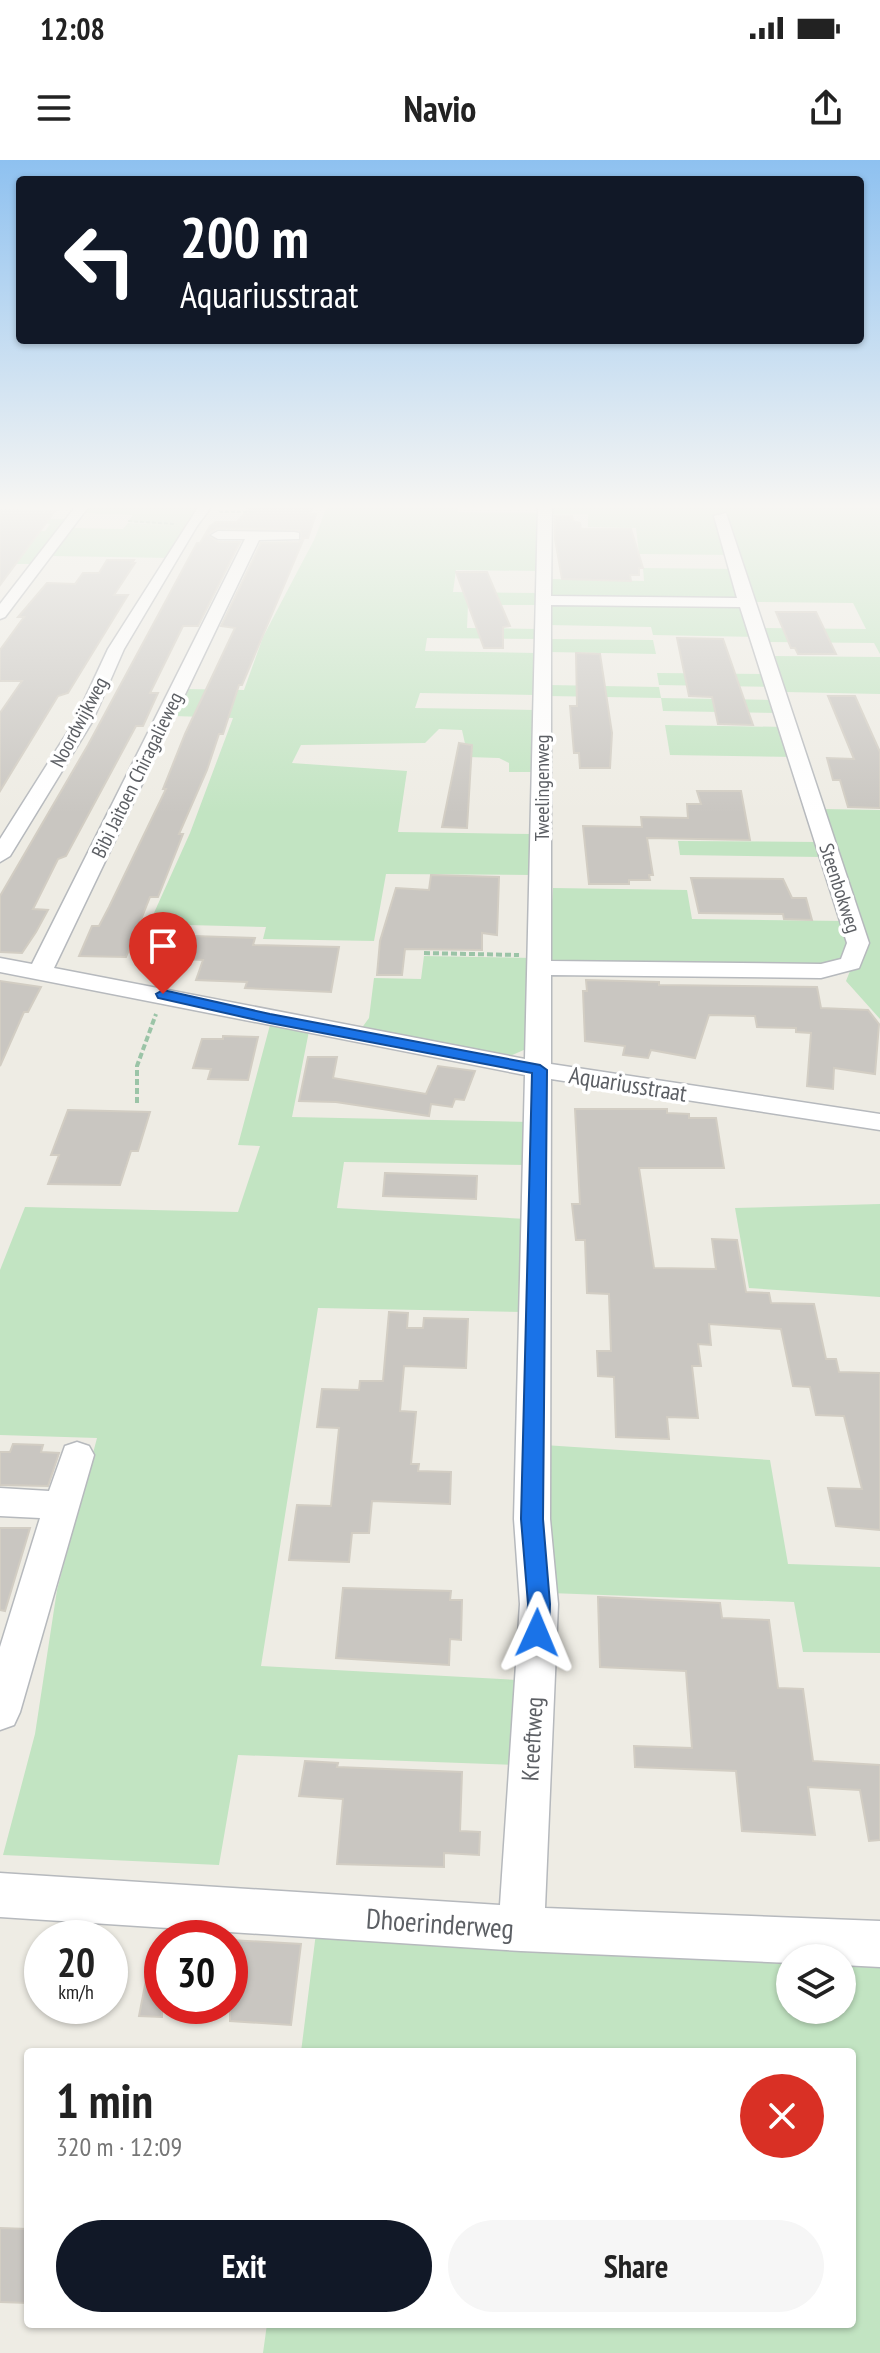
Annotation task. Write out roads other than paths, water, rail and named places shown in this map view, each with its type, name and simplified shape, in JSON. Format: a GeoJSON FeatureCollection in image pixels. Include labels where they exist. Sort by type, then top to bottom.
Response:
{"type":"FeatureCollection","features":[{"type":"Feature","properties":{"kind":"street","name":"Noordwijkweg"},"geometry":{"type":"LineString","coordinates":[[0,856],[83,722],[116,649],[141,608]]}},
{"type":"Feature","properties":{"kind":"street","name":"Bibi Jaitoen Chiragalieweg"},"geometry":{"type":"LineString","coordinates":[[40,972],[218,608]]}},
{"type":"Feature","properties":{"kind":"street","name":"Tweelingenweg"},"geometry":{"type":"LineString","coordinates":[[540,1070],[543,608]]}},
{"type":"Feature","properties":{"kind":"street","name":"Steenbokweg"},"geometry":{"type":"LineString","coordinates":[[542,962],[821,971],[851,963],[858,943],[749,608]]}},
{"type":"Feature","properties":{"kind":"street","name":"Aquariusstraat"},"geometry":{"type":"LineString","coordinates":[[0,965],[163,994],[540,1070],[880,1122]]}},
{"type":"Feature","properties":{"kind":"street","name":"Kreeftweg"},"geometry":{"type":"LineString","coordinates":[[521,1929],[539,1604],[532,1519],[540,1070]]}},
{"type":"Feature","properties":{"kind":"street"},"geometry":{"type":"LineString","coordinates":[[0,1712],[77,1455]]}},
{"type":"Feature","properties":{"kind":"street"},"geometry":{"type":"LineString","coordinates":[[0,1502],[63,1506]]}},
{"type":"Feature","properties":{"kind":"street","name":"Dhoerinderweg"},"geometry":{"type":"LineString","coordinates":[[0,1895],[521,1929],[880,1944]]}}]}
